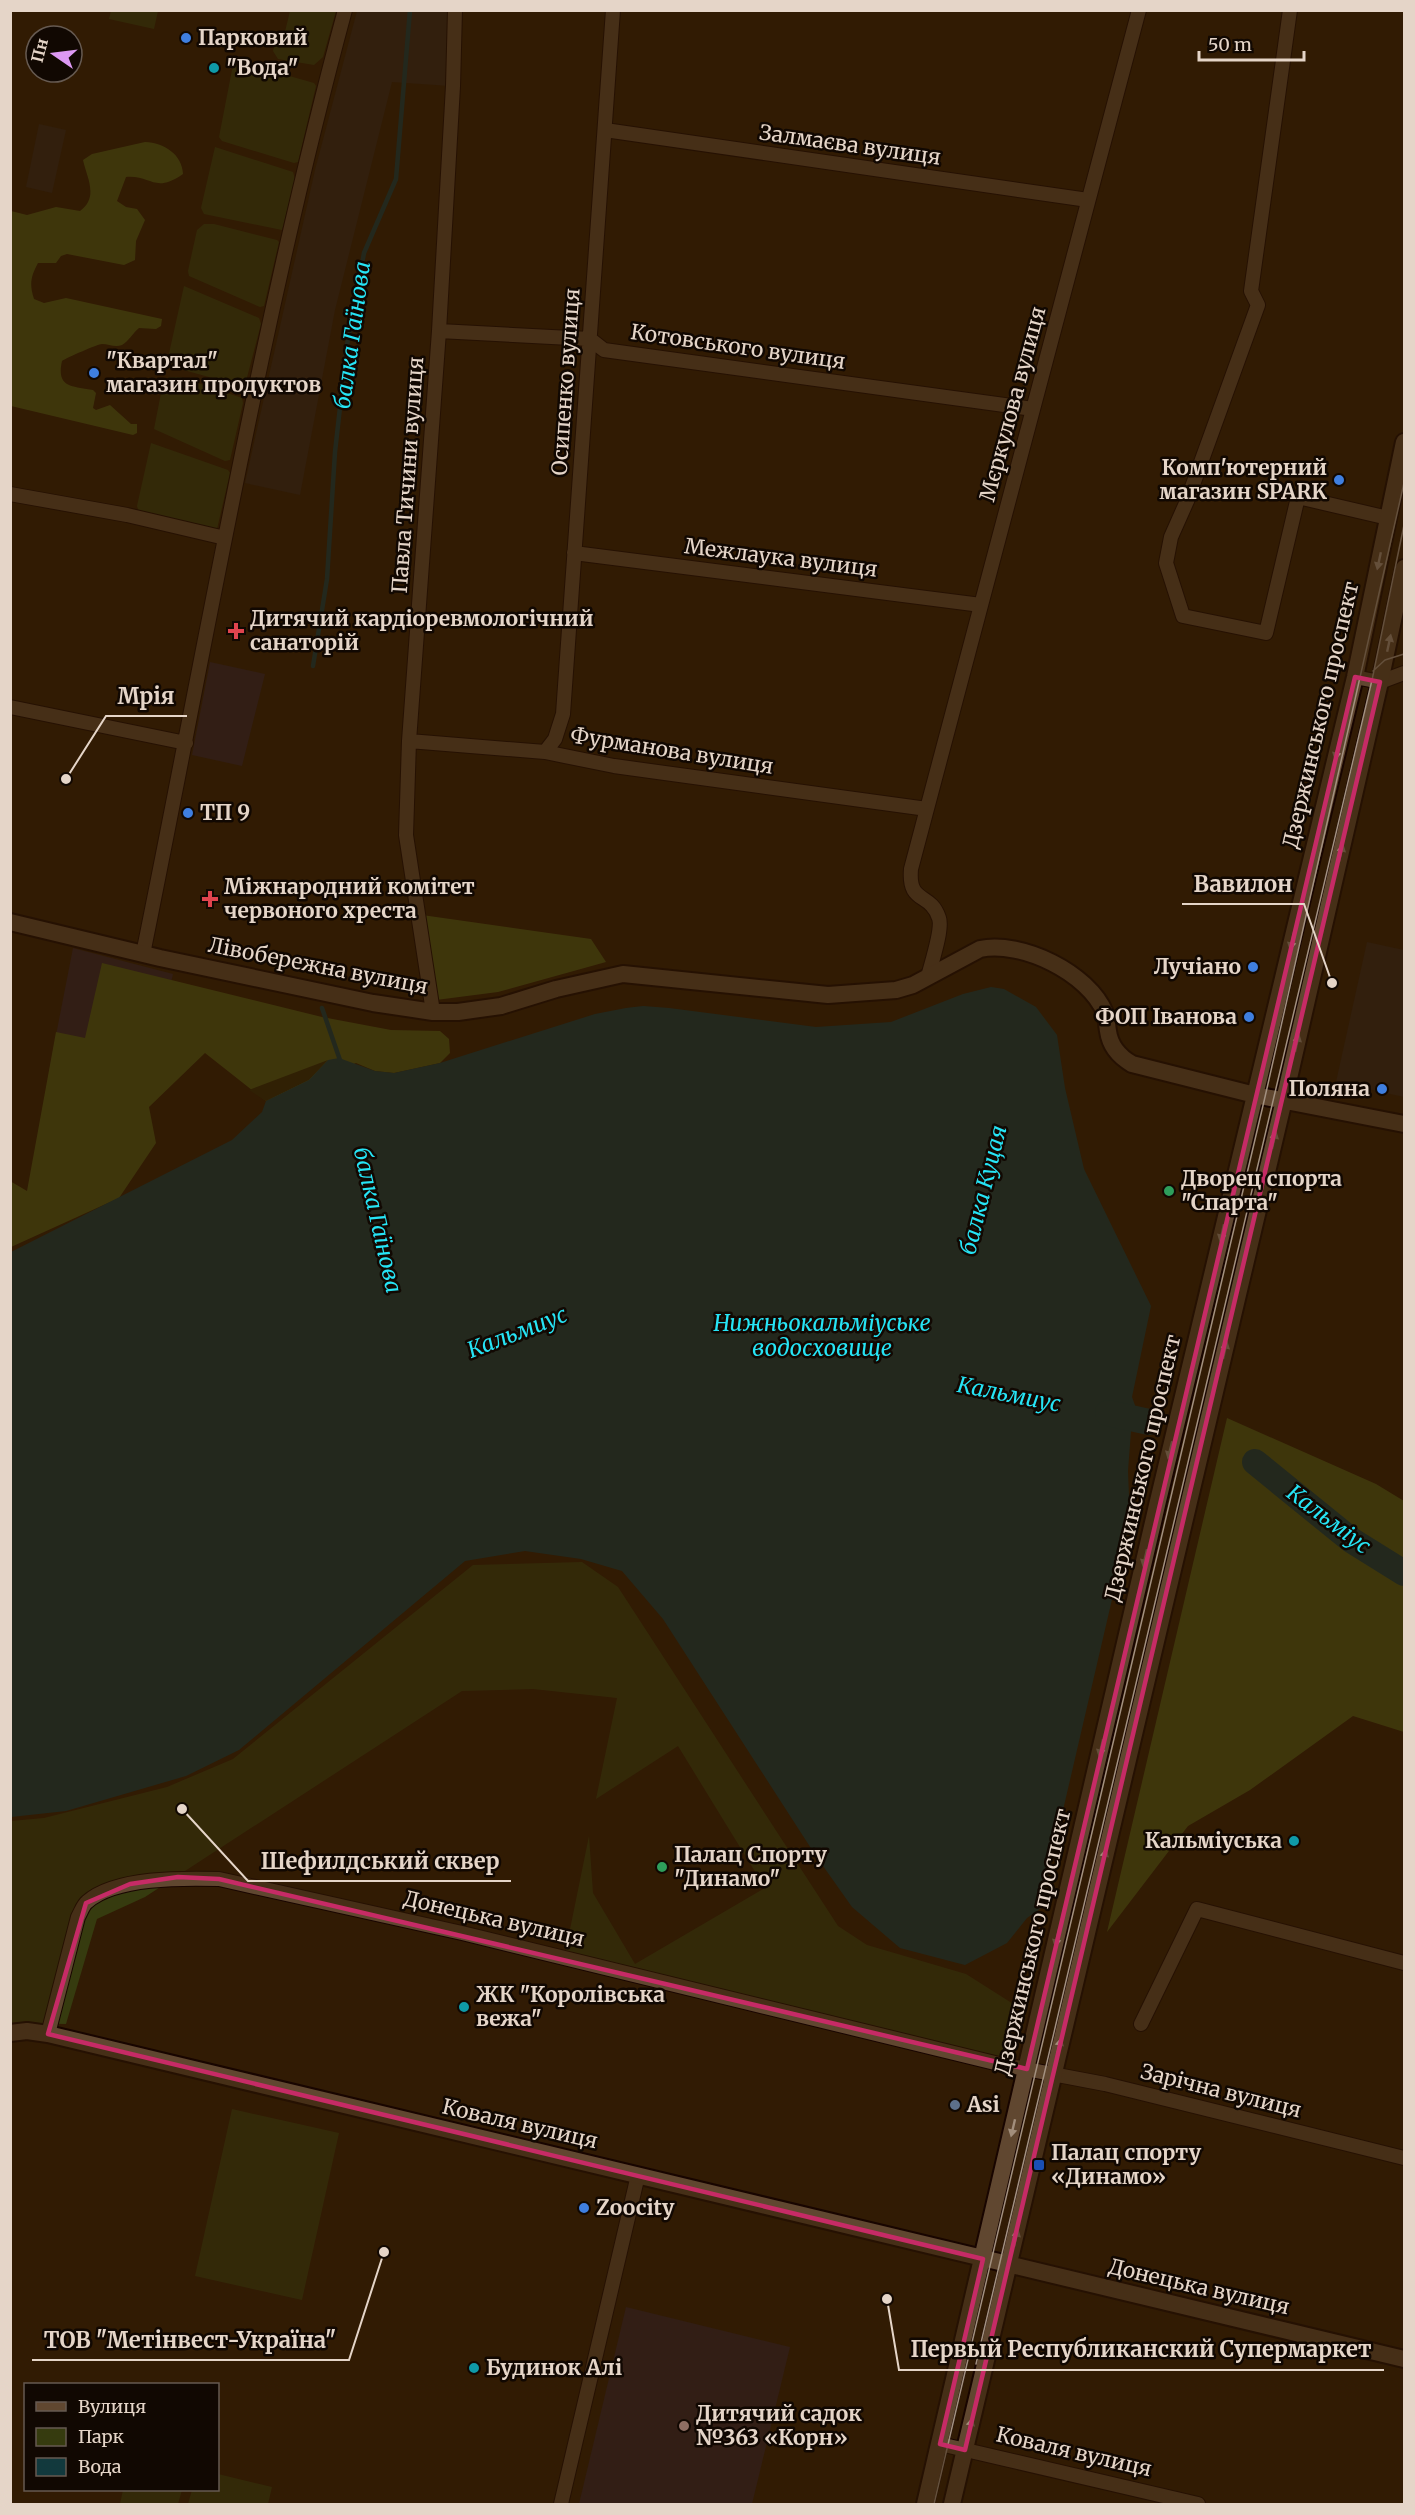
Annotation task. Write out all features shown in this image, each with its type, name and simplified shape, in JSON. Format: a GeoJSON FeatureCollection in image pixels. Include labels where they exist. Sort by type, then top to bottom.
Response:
{"type":"FeatureCollection","features":[{"type":"Feature","properties":{"kind":"street"},"geometry":{"type":"LineString","coordinates":[[142,954],[186,743],[253,395],[324,88],[345,10]]}},
{"type":"Feature","properties":{"kind":"street","name":"Павла Тичини вулиця"},"geometry":{"type":"LineString","coordinates":[[433,1012],[406,836],[410,741],[439,331],[455,10]]}},
{"type":"Feature","properties":{"kind":"street","name":"Осипенко вулиця"},"geometry":{"type":"LineString","coordinates":[[545,752],[555,739],[563,714],[614,10]]}},
{"type":"Feature","properties":{"kind":"street","name":"Мєркулова вулиця"},"geometry":{"type":"LineString","coordinates":[[928,977],[940,920],[934,908],[914,892],[910,885],[911,869],[1139,10]]}},
{"type":"Feature","properties":{"kind":"street"},"geometry":{"type":"LineString","coordinates":[[1290,10],[1251,291],[1258,305],[1187,501],[1171,537],[1166,563],[1183,616],[1266,633],[1298,497],[1388,518]]}},
{"type":"Feature","properties":{"kind":"street","name":"Залмаєва вулиця"},"geometry":{"type":"LineString","coordinates":[[605,130],[1088,200]]}},
{"type":"Feature","properties":{"kind":"street","name":"Котовського вулиця"},"geometry":{"type":"LineString","coordinates":[[439,331],[590,339],[604,350],[1033,409]]}},
{"type":"Feature","properties":{"kind":"street","name":"Дзержинського проспект"},"geometry":{"type":"LineString","coordinates":[[925,2505],[1158,1501],[1355,677],[1404,442]]}},
{"type":"Feature","properties":{"kind":"street"},"geometry":{"type":"LineString","coordinates":[[10,494],[127,515],[225,538]]}},
{"type":"Feature","properties":{"kind":"street","name":"Межлаука вулиця"},"geometry":{"type":"LineString","coordinates":[[574,553],[981,605]]}},
{"type":"Feature","properties":{"kind":"street"},"geometry":{"type":"LineString","coordinates":[[952,2505],[1284,1100],[1404,568]]}},
{"type":"Feature","properties":{"kind":"street"},"geometry":{"type":"LineString","coordinates":[[1355,677],[1380,682],[1404,673]]}},
{"type":"Feature","properties":{"kind":"street"},"geometry":{"type":"LineString","coordinates":[[10,706],[186,743]]}},
{"type":"Feature","properties":{"kind":"street","name":"Фурманова вулиця"},"geometry":{"type":"LineString","coordinates":[[410,741],[545,752],[614,766],[927,809]]}},
{"type":"Feature","properties":{"kind":"street","name":"Лівобережна вулиця"},"geometry":{"type":"LineString","coordinates":[[10,922],[142,954],[373,1003],[433,1012],[458,1012],[501,1006],[566,986],[623,974],[828,996],[896,990],[928,977],[966,955],[991,947],[1041,957],[1076,977],[1092,993],[1105,1013],[1108,1035],[1118,1053],[1132,1064],[1256,1095],[1404,1124]]}},
{"type":"Feature","properties":{"kind":"street","name":"Донецька вулиця"},"geometry":{"type":"LineString","coordinates":[[48,2034],[78,1917],[86,1903],[102,1893],[130,1884],[178,1877],[219,1879],[462,1933],[1027,2069]]}},
{"type":"Feature","properties":{"kind":"street"},"geometry":{"type":"LineString","coordinates":[[1141,2024],[1197,1909],[1404,1963]]}},
{"type":"Feature","properties":{"kind":"street","name":"Коваля вулиця"},"geometry":{"type":"LineString","coordinates":[[10,2033],[27,2031],[48,2034],[983,2259]]}},
{"type":"Feature","properties":{"kind":"street","name":"Зарічна вулиця"},"geometry":{"type":"LineString","coordinates":[[1027,2069],[1105,2084],[1404,2158]]}},
{"type":"Feature","properties":{"kind":"street"},"geometry":{"type":"LineString","coordinates":[[561,2505],[638,2175]]}},
{"type":"Feature","properties":{"kind":"street","name":"Донецька вулиця"},"geometry":{"type":"LineString","coordinates":[[983,2259],[1404,2359]]}},
{"type":"Feature","properties":{"kind":"street","name":"Коваля вулиця"},"geometry":{"type":"LineString","coordinates":[[940,2444],[1198,2505]]}},
{"type":"Feature","properties":{"kind":"highlighted area"},"geometry":{"type":"Polygon","coordinates":[[[1355,677],[1380,682],[1284,1100],[965,2450],[940,2444],[983,2259],[48,2034],[86,1903],[130,1884],[178,1877],[219,1879],[1027,2069],[1355,677]]]}},
{"type":"Feature","properties":{"kind":"shaded area"},"geometry":{"type":"Polygon","coordinates":[[[357,11],[451,11],[450,86],[392,82],[335,310],[300,495],[245,483],[315,170],[357,11]]]}},
{"type":"Feature","properties":{"kind":"shaded area"},"geometry":{"type":"Polygon","coordinates":[[[39,124],[66,130],[52,193],[26,187],[39,124]]]}},
{"type":"Feature","properties":{"kind":"shaded area"},"geometry":{"type":"Polygon","coordinates":[[[210,662],[265,674],[242,766],[192,755],[210,662]]]}},
{"type":"Feature","properties":{"kind":"shaded area"},"geometry":{"type":"Polygon","coordinates":[[[1367,942],[1404,950],[1404,1097],[1336,1082],[1367,942]]]}},
{"type":"Feature","properties":{"kind":"shaded area"},"geometry":{"type":"Polygon","coordinates":[[[73,948],[173,974],[148,1085],[49,1071],[73,948]]]}},
{"type":"Feature","properties":{"kind":"shaded area","name":"Дитячий садок №363 «Корн»"},"geometry":{"type":"Polygon","coordinates":[[[626,2307],[790,2347],[752,2504],[579,2504],[626,2307]]]}},
{"type":"Feature","properties":{"kind":"green space"},"geometry":{"type":"Polygon","coordinates":[[[111,10],[158,11],[154,29],[109,19],[111,10]]]}},
{"type":"Feature","properties":{"kind":"green space"},"geometry":{"type":"Polygon","coordinates":[[[290,11],[336,11],[323,57],[314,65],[278,59],[273,51],[276,40],[284,36],[290,11]]]}},
{"type":"Feature","properties":{"kind":"green space"},"geometry":{"type":"Polygon","coordinates":[[[243,63],[314,83],[316,86],[298,162],[294,163],[222,141],[219,137],[232,70],[234,66],[243,63]]]}},
{"type":"Feature","properties":{"kind":"green space"},"geometry":{"type":"Polygon","coordinates":[[[145,142],[165,147],[176,155],[183,174],[166,183],[126,177],[117,201],[126,207],[137,209],[145,220],[136,241],[135,260],[124,265],[67,254],[61,256],[56,263],[38,263],[31,284],[34,299],[44,303],[66,298],[162,319],[161,326],[156,329],[139,328],[122,345],[99,345],[62,361],[61,376],[67,384],[93,390],[96,393],[93,408],[96,410],[110,405],[131,424],[137,424],[137,433],[133,435],[11,406],[11,211],[27,215],[56,207],[80,211],[86,206],[90,193],[83,160],[92,154],[145,142]]]}},
{"type":"Feature","properties":{"kind":"green space"},"geometry":{"type":"Polygon","coordinates":[[[215,147],[293,172],[295,179],[282,230],[204,214],[201,208],[215,147]]]}},
{"type":"Feature","properties":{"kind":"green space"},"geometry":{"type":"Polygon","coordinates":[[[204,224],[214,224],[279,242],[264,306],[260,307],[189,276],[188,271],[197,230],[204,224]]]}},
{"type":"Feature","properties":{"kind":"green space"},"geometry":{"type":"Polygon","coordinates":[[[184,286],[259,318],[261,324],[245,385],[241,386],[173,367],[168,358],[184,286]]]}},
{"type":"Feature","properties":{"kind":"green space"},"geometry":{"type":"Polygon","coordinates":[[[169,377],[180,377],[242,398],[243,403],[230,460],[225,461],[154,429],[163,383],[169,377]]]}},
{"type":"Feature","properties":{"kind":"green space"},"geometry":{"type":"Polygon","coordinates":[[[151,443],[228,470],[230,473],[217,529],[139,512],[137,506],[151,443]]]}},
{"type":"Feature","properties":{"kind":"green space"},"geometry":{"type":"Polygon","coordinates":[[[422,915],[591,939],[606,962],[498,992],[436,1000],[422,915]]]}},
{"type":"Feature","properties":{"kind":"green space"},"geometry":{"type":"Polygon","coordinates":[[[102,963],[322,1017],[391,1030],[440,1031],[449,1039],[450,1053],[440,1063],[394,1073],[375,1071],[356,1063],[266,1101],[205,1053],[149,1107],[156,1143],[119,1198],[11,1247],[10,1181],[27,1191],[56,1032],[85,1038],[102,963]]]}},
{"type":"Feature","properties":{"kind":"green space"},"geometry":{"type":"Polygon","coordinates":[[[1227,1418],[1376,1484],[1404,1501],[1404,1732],[1353,1716],[1250,1790],[1188,1826],[1107,1932],[1227,1418]]]}},
{"type":"Feature","properties":{"kind":"green space"},"geometry":{"type":"Polygon","coordinates":[[[582,1562],[618,1587],[838,1926],[867,1945],[966,1974],[1018,2007],[1005,2058],[565,1954],[589,1836],[593,1893],[635,1964],[765,1888],[678,1746],[596,1799],[617,1698],[533,1689],[462,1691],[145,1897],[97,1919],[66,2024],[11,2023],[11,1821],[44,1818],[167,1787],[233,1759],[473,1565],[582,1562]]]}},
{"type":"Feature","properties":{"kind":"green space"},"geometry":{"type":"Polygon","coordinates":[[[232,2109],[339,2133],[302,2300],[195,2276],[232,2109]]]}},
{"type":"Feature","properties":{"kind":"green space"},"geometry":{"type":"Polygon","coordinates":[[[219,2474],[272,2487],[268,2504],[188,2504],[192,2491],[219,2491],[219,2474]]]}},
{"type":"Feature","properties":{"kind":"green space"},"geometry":{"type":"Polygon","coordinates":[[[123,2491],[182,2491],[178,2504],[120,2504],[123,2491]]]}},
{"type":"Feature","properties":{"kind":"sand"},"geometry":{"type":"Polygon","coordinates":[[[328,1060],[309,1080],[266,1101],[249,1090],[328,1060]]]}},
{"type":"Feature","properties":{"kind":"water","name":"Нижньокальміуське водосховище"},"geometry":{"type":"Polygon","coordinates":[[[991,987],[1004,989],[1036,1007],[1057,1035],[1065,1088],[1084,1169],[1151,1306],[1132,1397],[1140,1419],[1131,1431],[1128,1471],[1130,1522],[1040,1909],[1027,1918],[1007,1943],[965,1965],[900,1948],[852,1907],[816,1856],[663,1619],[622,1571],[581,1559],[525,1551],[465,1561],[239,1750],[186,1776],[66,1811],[11,1817],[11,1252],[232,1140],[262,1112],[266,1101],[309,1080],[328,1060],[339,1058],[375,1071],[394,1073],[440,1063],[595,1014],[643,1006],[816,1027],[891,1022],[963,994],[991,987]]]}},
{"type":"Feature","properties":{"kind":"waterway","name":"балка Гаїнова"},"geometry":{"type":"LineString","coordinates":[[313,666],[327,579],[335,452],[347,345],[364,253],[396,179],[410,10]]}},
{"type":"Feature","properties":{"kind":"waterway"},"geometry":{"type":"LineString","coordinates":[[322,1008],[341,1063]]}},
{"type":"Feature","properties":{"kind":"waterway","name":"Кальмиус"},"geometry":{"type":"LineString","coordinates":[[1108,1413],[1149,1422]]}},
{"type":"Feature","properties":{"kind":"waterway","name":"Кальміус"},"geometry":{"type":"LineString","coordinates":[[1255,1462],[1351,1540],[1404,1573]]}},
{"type":"Feature","properties":{"kind":"tram line"},"geometry":{"type":"LineString","coordinates":[[934,2504],[1265,1097],[1404,483]]}},
{"type":"Feature","properties":{"kind":"tram line"},"geometry":{"type":"LineString","coordinates":[[976,2364],[1372,680],[1404,525]]}},
{"type":"Feature","properties":{"kind":"tram line"},"geometry":{"type":"LineString","coordinates":[[1373,671],[1385,660],[1404,654]]}},
{"type":"Feature","properties":{"kind":"place","name":"Парковий"},"geometry":{"type":"Point","coordinates":[186,38]}},
{"type":"Feature","properties":{"kind":"place","name":"\"Вода\""},"geometry":{"type":"Point","coordinates":[214,68]}},
{"type":"Feature","properties":{"kind":"place","name":"\"Квартал\" магазин продуктов"},"geometry":{"type":"Point","coordinates":[94,373]}},
{"type":"Feature","properties":{"kind":"place","name":"Комп'ютерний магазин SPARK"},"geometry":{"type":"Point","coordinates":[1339,480]}},
{"type":"Feature","properties":{"kind":"place","name":"Дитячий кардіоревмологічний санаторій"},"geometry":{"type":"Point","coordinates":[236,631]}},
{"type":"Feature","properties":{"kind":"place","name":"Мрія"},"geometry":{"type":"Point","coordinates":[66,779]}},
{"type":"Feature","properties":{"kind":"place","name":"ТП 9"},"geometry":{"type":"Point","coordinates":[188,813]}},
{"type":"Feature","properties":{"kind":"place","name":"Міжнародний комітет червоного хреста"},"geometry":{"type":"Point","coordinates":[210,899]}},
{"type":"Feature","properties":{"kind":"place","name":"Лучіано"},"geometry":{"type":"Point","coordinates":[1253,967]}},
{"type":"Feature","properties":{"kind":"place","name":"Вавилон"},"geometry":{"type":"Point","coordinates":[1332,983]}},
{"type":"Feature","properties":{"kind":"place","name":"ФОП Іванова"},"geometry":{"type":"Point","coordinates":[1249,1017]}},
{"type":"Feature","properties":{"kind":"place","name":"Поляна"},"geometry":{"type":"Point","coordinates":[1382,1089]}},
{"type":"Feature","properties":{"kind":"place","name":"Дворец спорта \"Спарта\""},"geometry":{"type":"Point","coordinates":[1169,1191]}},
{"type":"Feature","properties":{"kind":"place","name":"Шефилдський сквер"},"geometry":{"type":"Point","coordinates":[182,1809]}},
{"type":"Feature","properties":{"kind":"place","name":"Кальміуська"},"geometry":{"type":"Point","coordinates":[1294,1841]}},
{"type":"Feature","properties":{"kind":"place","name":"Палац Спорту \"Динамо\""},"geometry":{"type":"Point","coordinates":[662,1867]}},
{"type":"Feature","properties":{"kind":"place","name":"ЖК \"Королівська вежа\""},"geometry":{"type":"Point","coordinates":[464,2007]}},
{"type":"Feature","properties":{"kind":"place","name":"Asi"},"geometry":{"type":"Point","coordinates":[955,2105]}},
{"type":"Feature","properties":{"kind":"place","name":"Палац спорту «Динамо»"},"geometry":{"type":"Point","coordinates":[1039,2165]}},
{"type":"Feature","properties":{"kind":"place","name":"Zoocity"},"geometry":{"type":"Point","coordinates":[584,2208]}},
{"type":"Feature","properties":{"kind":"place","name":"ТОВ \"Метінвест-Україна\""},"geometry":{"type":"Point","coordinates":[384,2252]}},
{"type":"Feature","properties":{"kind":"place","name":"Первый Республиканский Супермаркет"},"geometry":{"type":"Point","coordinates":[887,2299]}},
{"type":"Feature","properties":{"kind":"place","name":"Будинок Алі"},"geometry":{"type":"Point","coordinates":[474,2368]}},
{"type":"Feature","properties":{"kind":"place","name":"Дитячий садок №363 «Корн»"},"geometry":{"type":"Point","coordinates":[684,2426]}},
{"type":"Feature","properties":{"kind":"water label","name":"балка Куцая"},"geometry":{"type":"Point","coordinates":[983,1190]}}]}
